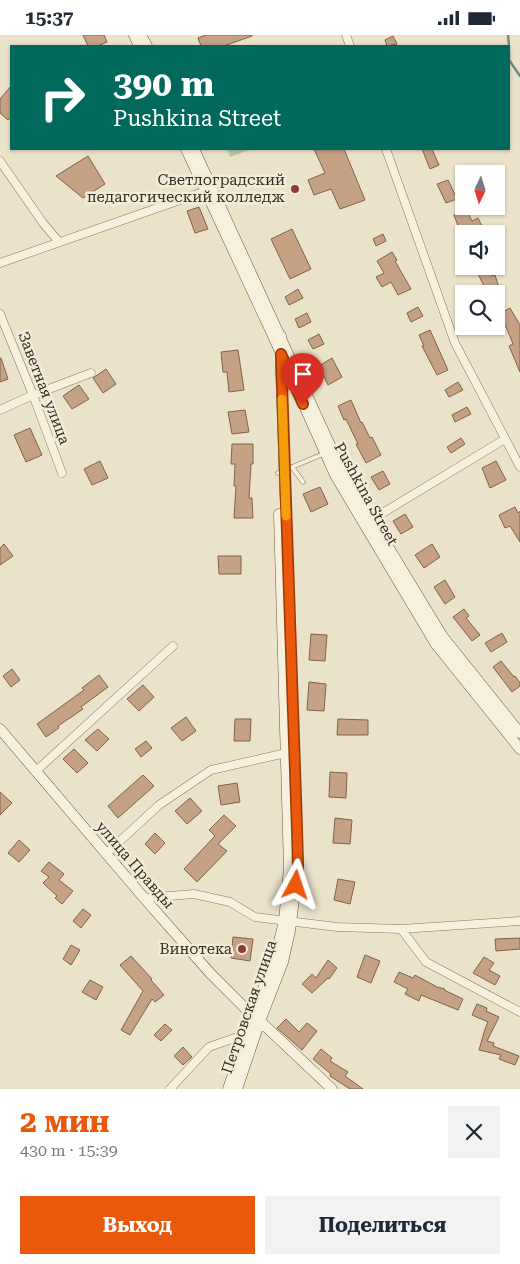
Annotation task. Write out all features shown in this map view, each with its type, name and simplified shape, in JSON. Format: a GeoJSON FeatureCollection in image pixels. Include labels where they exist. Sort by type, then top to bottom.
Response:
{"type":"FeatureCollection","features":[{"type":"Feature","properties":{"kind":"street","name":"Pushkina Street"},"geometry":{"type":"LineString","coordinates":[[186,150],[277,337],[281,354],[329,451],[335,475],[364,516],[435,643],[520,749]]}},
{"type":"Feature","properties":{"kind":"street"},"geometry":{"type":"LineString","coordinates":[[194,150],[329,451]]}},
{"type":"Feature","properties":{"kind":"street"},"geometry":{"type":"LineString","coordinates":[[386,150],[456,343],[520,467]]}},
{"type":"Feature","properties":{"kind":"street"},"geometry":{"type":"LineString","coordinates":[[0,161],[43,223],[59,242]]}},
{"type":"Feature","properties":{"kind":"street"},"geometry":{"type":"LineString","coordinates":[[0,263],[206,191]]}},
{"type":"Feature","properties":{"kind":"street","name":"Заветная улица"},"geometry":{"type":"LineString","coordinates":[[0,314],[62,473]]}},
{"type":"Feature","properties":{"kind":"street"},"geometry":{"type":"LineString","coordinates":[[277,337],[285,471],[288,921]]}},
{"type":"Feature","properties":{"kind":"street"},"geometry":{"type":"LineString","coordinates":[[228,1089],[246,1034],[256,1018],[288,921],[298,867],[281,354]]}},
{"type":"Feature","properties":{"kind":"street"},"geometry":{"type":"LineString","coordinates":[[0,410],[91,373]]}},
{"type":"Feature","properties":{"kind":"street"},"geometry":{"type":"LineString","coordinates":[[505,439],[381,514],[364,516],[443,637],[520,733]]}},
{"type":"Feature","properties":{"kind":"street"},"geometry":{"type":"LineString","coordinates":[[36,771],[173,646]]}},
{"type":"Feature","properties":{"kind":"street","name":"улица Правды"},"geometry":{"type":"LineString","coordinates":[[0,729],[210,973],[332,1089]]}},
{"type":"Feature","properties":{"kind":"street"},"geometry":{"type":"LineString","coordinates":[[106,854],[159,805],[211,770],[286,753]]}},
{"type":"Feature","properties":{"kind":"street"},"geometry":{"type":"LineString","coordinates":[[144,898],[194,894],[230,902],[255,917],[337,927],[401,929],[520,921]]}},
{"type":"Feature","properties":{"kind":"street"},"geometry":{"type":"LineString","coordinates":[[401,929],[426,961],[520,1012]]}},
{"type":"Feature","properties":{"kind":"street","name":"Петровская улица"},"geometry":{"type":"LineString","coordinates":[[237,1089],[256,1018]]}},
{"type":"Feature","properties":{"kind":"street"},"geometry":{"type":"LineString","coordinates":[[170,1089],[210,1047],[246,1034]]}},
{"type":"Feature","properties":{"kind":"lane"},"geometry":{"type":"LineString","coordinates":[[285,471],[329,451]]}},
{"type":"Feature","properties":{"kind":"lane"},"geometry":{"type":"LineString","coordinates":[[285,471],[303,482]]}},
{"type":"Feature","properties":{"kind":"green space"},"geometry":{"type":"Polygon","coordinates":[[[227,150],[248,150],[230,157],[227,150]]]}},
{"type":"Feature","properties":{"kind":"building"},"geometry":{"type":"Polygon","coordinates":[[[83,35],[104,35],[107,42],[100,45],[88,45],[83,35]]]}},
{"type":"Feature","properties":{"kind":"building"},"geometry":{"type":"Polygon","coordinates":[[[206,35],[252,35],[227,45],[201,45],[198,38],[206,35]]]}},
{"type":"Feature","properties":{"kind":"building"},"geometry":{"type":"Polygon","coordinates":[[[393,36],[397,44],[387,45],[385,40],[393,36]]]}},
{"type":"Feature","properties":{"kind":"building"},"geometry":{"type":"Polygon","coordinates":[[[10,87],[10,118],[8,120],[0,113],[0,99],[10,87]]]}},
{"type":"Feature","properties":{"kind":"building"},"geometry":{"type":"Polygon","coordinates":[[[314,150],[344,150],[365,200],[340,209],[331,189],[314,195],[308,180],[325,173],[314,150]]]}},
{"type":"Feature","properties":{"kind":"building"},"geometry":{"type":"Polygon","coordinates":[[[422,150],[432,150],[439,165],[430,169],[422,150]]]}},
{"type":"Feature","properties":{"kind":"building"},"geometry":{"type":"Polygon","coordinates":[[[88,156],[105,184],[83,198],[56,176],[88,156]]]}},
{"type":"Feature","properties":{"kind":"building"},"geometry":{"type":"Polygon","coordinates":[[[448,180],[455,195],[455,200],[446,203],[437,184],[448,180]]]}},
{"type":"Feature","properties":{"kind":"building"},"geometry":{"type":"Polygon","coordinates":[[[199,207],[208,229],[195,233],[187,211],[199,207]]]}},
{"type":"Feature","properties":{"kind":"building"},"geometry":{"type":"Polygon","coordinates":[[[454,215],[469,215],[472,221],[478,218],[482,225],[458,225],[454,215]]]}},
{"type":"Feature","properties":{"kind":"building"},"geometry":{"type":"Polygon","coordinates":[[[292,229],[311,269],[290,279],[271,239],[292,229]]]}},
{"type":"Feature","properties":{"kind":"building"},"geometry":{"type":"Polygon","coordinates":[[[383,234],[386,241],[376,246],[373,239],[383,234]]]}},
{"type":"Feature","properties":{"kind":"building"},"geometry":{"type":"Polygon","coordinates":[[[392,252],[411,289],[398,295],[391,282],[382,287],[376,277],[384,273],[377,261],[392,252]]]}},
{"type":"Feature","properties":{"kind":"building"},"geometry":{"type":"Polygon","coordinates":[[[478,275],[495,275],[498,285],[484,285],[478,275]]]}},
{"type":"Feature","properties":{"kind":"building"},"geometry":{"type":"Polygon","coordinates":[[[298,289],[303,298],[289,305],[285,297],[298,289]]]}},
{"type":"Feature","properties":{"kind":"building"},"geometry":{"type":"Polygon","coordinates":[[[418,307],[423,316],[411,322],[407,313],[418,307]]]}},
{"type":"Feature","properties":{"kind":"building"},"geometry":{"type":"Polygon","coordinates":[[[510,308],[520,325],[520,372],[509,346],[513,344],[505,325],[505,311],[510,308]]]}},
{"type":"Feature","properties":{"kind":"building"},"geometry":{"type":"Polygon","coordinates":[[[307,313],[311,322],[299,328],[295,319],[307,313]]]}},
{"type":"Feature","properties":{"kind":"building"},"geometry":{"type":"Polygon","coordinates":[[[430,330],[448,370],[437,375],[422,346],[424,346],[419,335],[430,330]]]}},
{"type":"Feature","properties":{"kind":"building"},"geometry":{"type":"Polygon","coordinates":[[[319,334],[324,344],[313,349],[308,340],[319,334]]]}},
{"type":"Feature","properties":{"kind":"building"},"geometry":{"type":"Polygon","coordinates":[[[238,350],[244,390],[229,392],[227,372],[223,372],[221,352],[238,350]]]}},
{"type":"Feature","properties":{"kind":"building"},"geometry":{"type":"Polygon","coordinates":[[[0,358],[8,379],[0,382],[0,358]]]}},
{"type":"Feature","properties":{"kind":"building"},"geometry":{"type":"Polygon","coordinates":[[[332,358],[342,377],[328,385],[319,366],[332,358]]]}},
{"type":"Feature","properties":{"kind":"building"},"geometry":{"type":"Polygon","coordinates":[[[106,369],[116,384],[103,393],[93,378],[106,369]]]}},
{"type":"Feature","properties":{"kind":"building"},"geometry":{"type":"Polygon","coordinates":[[[458,382],[463,390],[449,397],[445,390],[458,382]]]}},
{"type":"Feature","properties":{"kind":"building"},"geometry":{"type":"Polygon","coordinates":[[[79,385],[89,399],[72,409],[63,396],[79,385]]]}},
{"type":"Feature","properties":{"kind":"building"},"geometry":{"type":"Polygon","coordinates":[[[351,400],[361,423],[370,438],[372,437],[381,455],[366,463],[338,406],[351,400]]]}},
{"type":"Feature","properties":{"kind":"building"},"geometry":{"type":"Polygon","coordinates":[[[467,407],[471,414],[455,422],[452,415],[467,407]]]}},
{"type":"Feature","properties":{"kind":"building"},"geometry":{"type":"Polygon","coordinates":[[[245,410],[249,432],[232,434],[228,412],[245,410]]]}},
{"type":"Feature","properties":{"kind":"building"},"geometry":{"type":"Polygon","coordinates":[[[30,428],[42,455],[26,462],[14,435],[30,428]]]}},
{"type":"Feature","properties":{"kind":"building"},"geometry":{"type":"Polygon","coordinates":[[[461,438],[465,444],[451,453],[447,447],[461,438]]]}},
{"type":"Feature","properties":{"kind":"building"},"geometry":{"type":"Polygon","coordinates":[[[232,444],[253,444],[249,498],[252,498],[253,518],[234,518],[236,486],[234,486],[235,464],[231,464],[232,444]]]}},
{"type":"Feature","properties":{"kind":"building"},"geometry":{"type":"Polygon","coordinates":[[[100,461],[108,478],[92,485],[84,469],[100,461]]]}},
{"type":"Feature","properties":{"kind":"building"},"geometry":{"type":"Polygon","coordinates":[[[496,461],[506,480],[490,488],[482,468],[496,461]]]}},
{"type":"Feature","properties":{"kind":"building"},"geometry":{"type":"Polygon","coordinates":[[[383,471],[390,484],[379,490],[371,477],[383,471]]]}},
{"type":"Feature","properties":{"kind":"building"},"geometry":{"type":"Polygon","coordinates":[[[320,487],[328,504],[311,512],[303,494],[320,487]]]}},
{"type":"Feature","properties":{"kind":"building"},"geometry":{"type":"Polygon","coordinates":[[[515,507],[518,513],[520,511],[520,542],[510,526],[505,528],[499,515],[515,507]]]}},
{"type":"Feature","properties":{"kind":"building"},"geometry":{"type":"Polygon","coordinates":[[[405,514],[413,527],[401,534],[393,521],[405,514]]]}},
{"type":"Feature","properties":{"kind":"building"},"geometry":{"type":"Polygon","coordinates":[[[4,544],[13,556],[0,565],[0,548],[4,544]]]}},
{"type":"Feature","properties":{"kind":"building"},"geometry":{"type":"Polygon","coordinates":[[[432,544],[440,557],[424,568],[415,555],[432,544]]]}},
{"type":"Feature","properties":{"kind":"building"},"geometry":{"type":"Polygon","coordinates":[[[218,556],[241,556],[241,574],[219,574],[218,556]]]}},
{"type":"Feature","properties":{"kind":"building"},"geometry":{"type":"Polygon","coordinates":[[[445,580],[455,597],[445,604],[434,587],[445,580]]]}},
{"type":"Feature","properties":{"kind":"building"},"geometry":{"type":"Polygon","coordinates":[[[464,609],[469,616],[466,618],[480,635],[472,641],[453,617],[464,609]]]}},
{"type":"Feature","properties":{"kind":"building"},"geometry":{"type":"Polygon","coordinates":[[[502,633],[507,642],[491,652],[485,643],[502,633]]]}},
{"type":"Feature","properties":{"kind":"building"},"geometry":{"type":"Polygon","coordinates":[[[311,634],[327,635],[325,661],[309,660],[311,634]]]}},
{"type":"Feature","properties":{"kind":"building"},"geometry":{"type":"Polygon","coordinates":[[[501,661],[520,683],[520,686],[512,692],[493,667],[501,661]]]}},
{"type":"Feature","properties":{"kind":"building"},"geometry":{"type":"Polygon","coordinates":[[[12,669],[20,680],[11,687],[3,676],[12,669]]]}},
{"type":"Feature","properties":{"kind":"building"},"geometry":{"type":"Polygon","coordinates":[[[99,675],[108,687],[46,737],[37,724],[84,690],[82,688],[99,675]]]}},
{"type":"Feature","properties":{"kind":"building"},"geometry":{"type":"Polygon","coordinates":[[[309,682],[326,684],[324,711],[307,710],[309,682]]]}},
{"type":"Feature","properties":{"kind":"building"},"geometry":{"type":"Polygon","coordinates":[[[143,685],[154,697],[139,711],[127,699],[143,685]]]}},
{"type":"Feature","properties":{"kind":"building"},"geometry":{"type":"Polygon","coordinates":[[[186,717],[196,731],[182,741],[171,728],[186,717]]]}},
{"type":"Feature","properties":{"kind":"building"},"geometry":{"type":"Polygon","coordinates":[[[235,719],[251,719],[250,741],[234,741],[235,719]]]}},
{"type":"Feature","properties":{"kind":"building"},"geometry":{"type":"Polygon","coordinates":[[[338,719],[368,720],[368,735],[337,735],[338,719]]]}},
{"type":"Feature","properties":{"kind":"building"},"geometry":{"type":"Polygon","coordinates":[[[98,729],[109,739],[97,751],[85,740],[98,729]]]}},
{"type":"Feature","properties":{"kind":"building"},"geometry":{"type":"Polygon","coordinates":[[[146,741],[152,748],[141,757],[135,749],[146,741]]]}},
{"type":"Feature","properties":{"kind":"building"},"geometry":{"type":"Polygon","coordinates":[[[74,749],[88,763],[77,773],[63,759],[74,749]]]}},
{"type":"Feature","properties":{"kind":"building"},"geometry":{"type":"Polygon","coordinates":[[[330,772],[347,773],[346,798],[329,797],[330,772]]]}},
{"type":"Feature","properties":{"kind":"building"},"geometry":{"type":"Polygon","coordinates":[[[143,775],[154,786],[118,818],[108,806],[143,775]]]}},
{"type":"Feature","properties":{"kind":"building"},"geometry":{"type":"Polygon","coordinates":[[[237,783],[240,802],[221,805],[218,786],[237,783]]]}},
{"type":"Feature","properties":{"kind":"building"},"geometry":{"type":"Polygon","coordinates":[[[0,792],[12,803],[0,815],[0,792]]]}},
{"type":"Feature","properties":{"kind":"building"},"geometry":{"type":"Polygon","coordinates":[[[190,798],[202,811],[187,824],[175,811],[190,798]]]}},
{"type":"Feature","properties":{"kind":"building"},"geometry":{"type":"Polygon","coordinates":[[[224,815],[236,826],[218,844],[227,851],[197,882],[184,869],[215,836],[209,830],[224,815]]]}},
{"type":"Feature","properties":{"kind":"building"},"geometry":{"type":"Polygon","coordinates":[[[335,818],[352,820],[350,844],[333,843],[335,818]]]}},
{"type":"Feature","properties":{"kind":"building"},"geometry":{"type":"Polygon","coordinates":[[[155,833],[165,843],[155,854],[145,844],[155,833]]]}},
{"type":"Feature","properties":{"kind":"building"},"geometry":{"type":"Polygon","coordinates":[[[19,840],[30,850],[19,862],[8,853],[19,840]]]}},
{"type":"Feature","properties":{"kind":"building"},"geometry":{"type":"Polygon","coordinates":[[[49,862],[64,874],[59,880],[73,891],[62,904],[55,898],[57,896],[43,883],[49,877],[41,871],[49,862]]]}},
{"type":"Feature","properties":{"kind":"building"},"geometry":{"type":"Polygon","coordinates":[[[338,879],[355,882],[350,904],[334,900],[338,879]]]}},
{"type":"Feature","properties":{"kind":"building"},"geometry":{"type":"Polygon","coordinates":[[[83,909],[91,915],[81,928],[73,921],[83,909]]]}},
{"type":"Feature","properties":{"kind":"building","name":"Винотека"},"geometry":{"type":"Polygon","coordinates":[[[233,937],[253,939],[250,961],[231,958],[233,937]]]}},
{"type":"Feature","properties":{"kind":"building"},"geometry":{"type":"Polygon","coordinates":[[[520,938],[520,949],[496,951],[495,939],[520,938]]]}},
{"type":"Feature","properties":{"kind":"building"},"geometry":{"type":"Polygon","coordinates":[[[71,945],[80,950],[71,965],[63,959],[71,945]]]}},
{"type":"Feature","properties":{"kind":"building"},"geometry":{"type":"Polygon","coordinates":[[[365,955],[380,961],[371,983],[357,977],[365,955]]]}},
{"type":"Feature","properties":{"kind":"building"},"geometry":{"type":"Polygon","coordinates":[[[131,956],[164,995],[155,1002],[152,999],[130,1035],[121,1030],[143,991],[120,965],[131,956]]]}},
{"type":"Feature","properties":{"kind":"building"},"geometry":{"type":"Polygon","coordinates":[[[484,957],[494,963],[489,970],[500,976],[495,985],[473,973],[484,957]]]}},
{"type":"Feature","properties":{"kind":"building"},"geometry":{"type":"Polygon","coordinates":[[[328,960],[337,968],[329,979],[312,993],[302,984],[312,974],[316,978],[328,960]]]}},
{"type":"Feature","properties":{"kind":"building"},"geometry":{"type":"Polygon","coordinates":[[[399,972],[413,978],[415,975],[463,999],[458,1010],[421,995],[419,1001],[405,994],[408,989],[394,982],[399,972]]]}},
{"type":"Feature","properties":{"kind":"building"},"geometry":{"type":"Polygon","coordinates":[[[90,980],[103,987],[96,1000],[82,992],[90,980]]]}},
{"type":"Feature","properties":{"kind":"building"},"geometry":{"type":"Polygon","coordinates":[[[477,1004],[487,1008],[486,1011],[499,1017],[487,1041],[494,1043],[493,1046],[519,1056],[515,1065],[499,1059],[501,1055],[479,1050],[488,1022],[472,1015],[477,1004]]]}},
{"type":"Feature","properties":{"kind":"building"},"geometry":{"type":"Polygon","coordinates":[[[286,1019],[299,1032],[307,1023],[317,1031],[302,1050],[277,1028],[286,1019]]]}},
{"type":"Feature","properties":{"kind":"building"},"geometry":{"type":"Polygon","coordinates":[[[165,1024],[172,1030],[161,1041],[154,1035],[165,1024]]]}},
{"type":"Feature","properties":{"kind":"building"},"geometry":{"type":"Polygon","coordinates":[[[183,1047],[192,1057],[183,1065],[174,1056],[183,1047]]]}},
{"type":"Feature","properties":{"kind":"building"},"geometry":{"type":"Polygon","coordinates":[[[321,1049],[332,1058],[330,1061],[348,1072],[345,1076],[363,1089],[350,1089],[330,1076],[331,1074],[313,1059],[321,1049]]]}},
{"type":"Feature","properties":{"kind":"waterway"},"geometry":{"type":"LineString","coordinates":[[508,35],[509,45]]}},
{"type":"Feature","properties":{"kind":"waterway"},"geometry":{"type":"LineString","coordinates":[[510,61],[520,76]]}},
{"type":"Feature","properties":{"kind":"slow traffic"},"geometry":{"type":"LineString","coordinates":[[282,399],[286,516]]}},
{"type":"Feature","properties":{"kind":"place","name":"Светлоградский педагогический колледж"},"geometry":{"type":"Point","coordinates":[295,189]}},
{"type":"Feature","properties":{"kind":"place","name":"Винотека"},"geometry":{"type":"Point","coordinates":[242,949]}},
{"type":"Feature","properties":{"kind":"route"},"geometry":{"type":"LineString","coordinates":[[296,885],[298,867],[295,751],[281,354],[303,404]]}}]}
